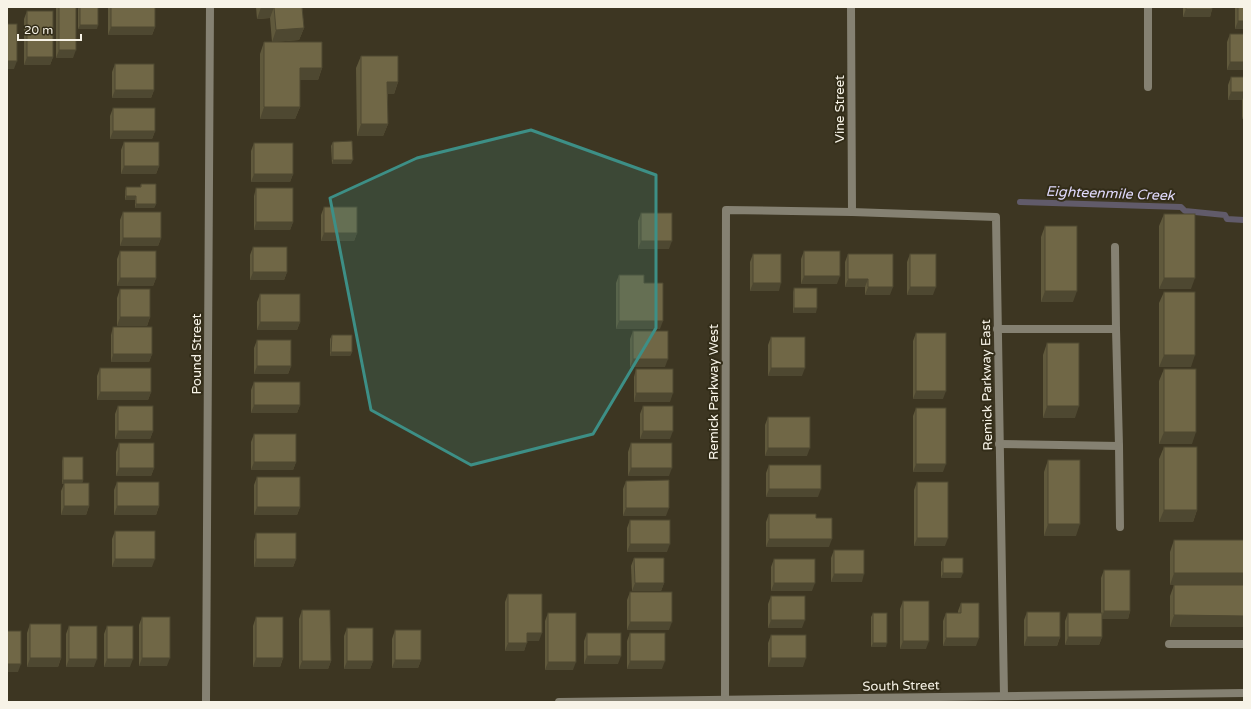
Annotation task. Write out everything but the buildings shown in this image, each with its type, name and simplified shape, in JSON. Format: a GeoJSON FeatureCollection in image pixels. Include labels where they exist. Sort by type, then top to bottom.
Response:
{"type":"FeatureCollection","features":[{"type":"Feature","properties":{"kind":"street","name":"Pound Street"},"geometry":{"type":"LineString","coordinates":[[206,702],[210,7]]}},
{"type":"Feature","properties":{"kind":"street","name":"Vine Street"},"geometry":{"type":"LineString","coordinates":[[851,7],[852,212]]}},
{"type":"Feature","properties":{"kind":"street"},"geometry":{"type":"LineString","coordinates":[[1148,7],[1148,87]]}},
{"type":"Feature","properties":{"kind":"street","name":"Remick Parkway West"},"geometry":{"type":"LineString","coordinates":[[725,699],[726,210],[852,212]]}},
{"type":"Feature","properties":{"kind":"street","name":"Remick Parkway East"},"geometry":{"type":"LineString","coordinates":[[852,212],[996,217],[1004,696]]}},
{"type":"Feature","properties":{"kind":"street"},"geometry":{"type":"LineString","coordinates":[[1115,247],[1120,527]]}},
{"type":"Feature","properties":{"kind":"street"},"geometry":{"type":"LineString","coordinates":[[997,329],[1116,329]]}},
{"type":"Feature","properties":{"kind":"street"},"geometry":{"type":"LineString","coordinates":[[999,444],[1119,446]]}},
{"type":"Feature","properties":{"kind":"street"},"geometry":{"type":"LineString","coordinates":[[1168,644],[1244,644]]}},
{"type":"Feature","properties":{"kind":"street","name":"South Street"},"geometry":{"type":"LineString","coordinates":[[559,702],[1244,693]]}},
{"type":"Feature","properties":{"kind":"highlighted area"},"geometry":{"type":"Polygon","coordinates":[[[531,130],[656,175],[656,328],[593,434],[471,465],[371,410],[330,198],[417,158],[531,130]]]}},
{"type":"Feature","properties":{"kind":"waterway","name":"Eighteenmile Creek"},"geometry":{"type":"LineString","coordinates":[[1020,202],[1181,207],[1185,211],[1225,215],[1227,219],[1244,220]]}}]}
